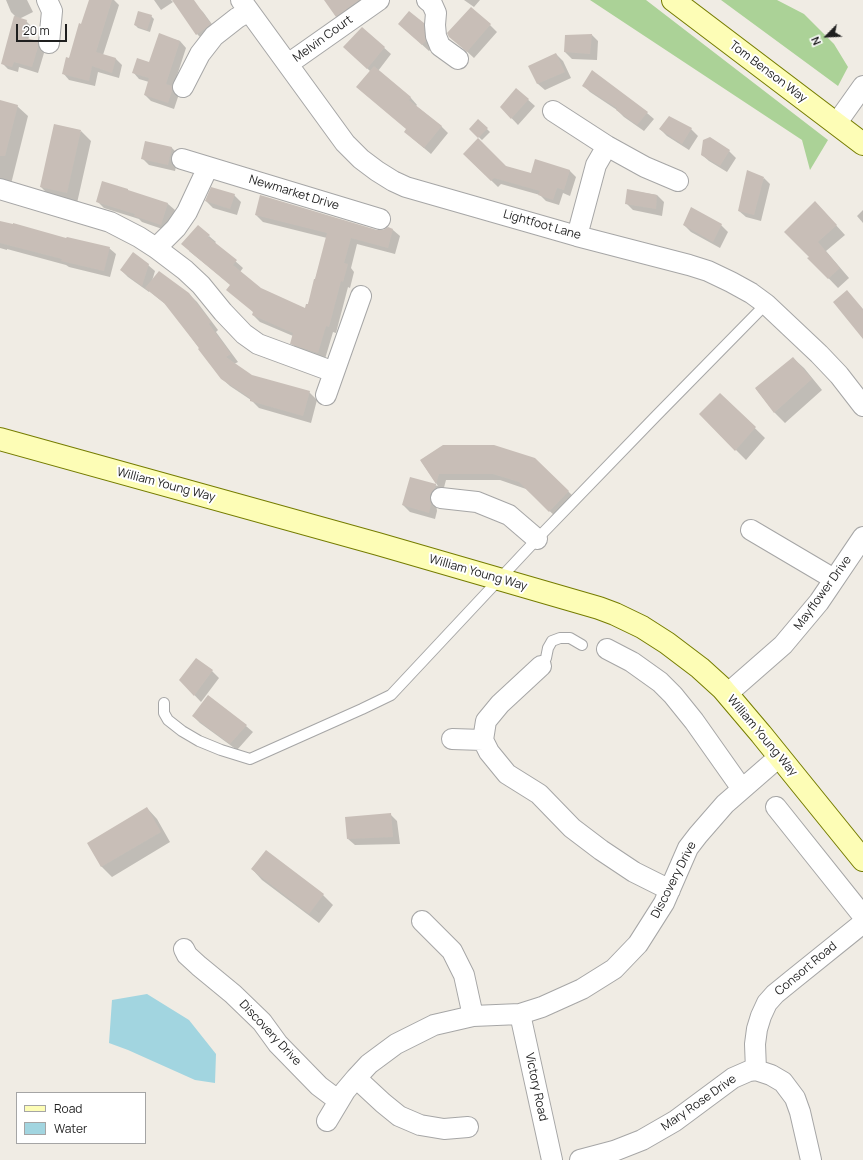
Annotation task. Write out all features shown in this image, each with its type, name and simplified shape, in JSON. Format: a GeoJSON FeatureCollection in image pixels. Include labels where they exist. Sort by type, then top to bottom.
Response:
{"type":"FeatureCollection","features":[{"type":"Feature","properties":{"kind":"main road","name":"Tom Benson Way"},"geometry":{"type":"LineString","coordinates":[[673,0],[863,144]]}},
{"type":"Feature","properties":{"kind":"main road","name":"William Young Way"},"geometry":{"type":"LineString","coordinates":[[0,440],[378,544],[599,608],[649,630],[668,642],[700,668],[727,694],[863,860]]}},
{"type":"Feature","properties":{"kind":"street"},"geometry":{"type":"LineString","coordinates":[[47,0],[52,11],[49,43]]}},
{"type":"Feature","properties":{"kind":"street","name":"Melvin Court"},"geometry":{"type":"LineString","coordinates":[[288,64],[379,0]]}},
{"type":"Feature","properties":{"kind":"street"},"geometry":{"type":"LineString","coordinates":[[427,0],[432,4],[436,13],[436,36],[440,46],[458,59]]}},
{"type":"Feature","properties":{"kind":"street","name":"Lightfoot Lane"},"geometry":{"type":"LineString","coordinates":[[183,87],[200,54],[214,36],[237,18],[245,5],[345,143],[361,159],[393,181],[406,187],[577,236],[689,265],[708,271],[731,282],[751,293],[766,304],[834,370],[863,406]]}},
{"type":"Feature","properties":{"kind":"street"},"geometry":{"type":"LineString","coordinates":[[836,124],[863,86]]}},
{"type":"Feature","properties":{"kind":"street"},"geometry":{"type":"LineString","coordinates":[[553,111],[608,146],[645,167],[678,181]]}},
{"type":"Feature","properties":{"kind":"street"},"geometry":{"type":"LineString","coordinates":[[577,236],[596,165],[608,146]]}},
{"type":"Feature","properties":{"kind":"street","name":"Newmarket Drive"},"geometry":{"type":"LineString","coordinates":[[182,159],[380,219]]}},
{"type":"Feature","properties":{"kind":"street"},"geometry":{"type":"LineString","coordinates":[[156,248],[176,228],[187,212],[208,167]]}},
{"type":"Feature","properties":{"kind":"street"},"geometry":{"type":"LineString","coordinates":[[0,189],[110,222],[139,237],[156,248],[190,275],[201,285],[223,312],[244,334],[258,344],[334,372]]}},
{"type":"Feature","properties":{"kind":"street"},"geometry":{"type":"LineString","coordinates":[[326,395],[361,296]]}},
{"type":"Feature","properties":{"kind":"street"},"geometry":{"type":"LineString","coordinates":[[441,498],[477,502],[510,515],[537,539]]}},
{"type":"Feature","properties":{"kind":"street"},"geometry":{"type":"LineString","coordinates":[[751,530],[834,580]]}},
{"type":"Feature","properties":{"kind":"street","name":"Mayflower Drive"},"geometry":{"type":"LineString","coordinates":[[727,694],[783,645],[819,602],[863,537]]}},
{"type":"Feature","properties":{"kind":"street"},"geometry":{"type":"LineString","coordinates":[[606,649],[632,662],[660,682],[673,695],[694,721],[742,789]]}},
{"type":"Feature","properties":{"kind":"street"},"geometry":{"type":"LineString","coordinates":[[541,666],[500,704],[486,721],[483,740],[489,752],[507,774],[539,794],[572,828],[634,872],[670,890]]}},
{"type":"Feature","properties":{"kind":"street"},"geometry":{"type":"LineString","coordinates":[[452,739],[483,740]]}},
{"type":"Feature","properties":{"kind":"street","name":"Discovery Drive"},"geometry":{"type":"LineString","coordinates":[[327,1121],[345,1091],[356,1078],[369,1064],[396,1044],[434,1025],[473,1016],[520,1014],[542,1007],[582,989],[614,969],[638,944],[664,903],[688,848],[698,835],[725,804],[779,757]]}},
{"type":"Feature","properties":{"kind":"street"},"geometry":{"type":"LineString","coordinates":[[776,807],[863,916]]}},
{"type":"Feature","properties":{"kind":"street"},"geometry":{"type":"LineString","coordinates":[[422,921],[452,951],[464,975],[473,1016]]}},
{"type":"Feature","properties":{"kind":"street","name":"Consort Road"},"geometry":{"type":"LineString","coordinates":[[756,1070],[755,1044],[757,1029],[761,1016],[768,1003],[775,994],[863,923]]}},
{"type":"Feature","properties":{"kind":"street","name":"Discovery Drive"},"geometry":{"type":"LineString","coordinates":[[184,949],[191,959],[233,994],[262,1022],[278,1044],[319,1086],[339,1101]]}},
{"type":"Feature","properties":{"kind":"street","name":"Victory Road"},"geometry":{"type":"LineString","coordinates":[[520,1014],[552,1160]]}},
{"type":"Feature","properties":{"kind":"street"},"geometry":{"type":"LineString","coordinates":[[756,1070],[771,1075],[783,1082],[795,1098],[800,1112],[811,1160]]}},
{"type":"Feature","properties":{"kind":"street","name":"Mary Rose Drive"},"geometry":{"type":"LineString","coordinates":[[580,1160],[614,1151],[642,1140],[675,1121],[733,1078],[756,1070]]}},
{"type":"Feature","properties":{"kind":"street"},"geometry":{"type":"LineString","coordinates":[[356,1078],[399,1116],[420,1125],[444,1129],[468,1127]]}},
{"type":"Feature","properties":{"kind":"lane"},"geometry":{"type":"LineString","coordinates":[[164,704],[164,713],[168,720],[182,731],[199,741],[250,760],[362,709],[391,694],[537,539],[766,304]]}},
{"type":"Feature","properties":{"kind":"lane"},"geometry":{"type":"LineString","coordinates":[[541,666],[546,658],[548,648],[552,641],[560,638],[570,638],[582,645]]}},
{"type":"Feature","properties":{"kind":"green space"},"geometry":{"type":"Polygon","coordinates":[[[590,0],[646,0],[828,140],[810,170],[802,140],[590,0]]]}},
{"type":"Feature","properties":{"kind":"green space"},"geometry":{"type":"Polygon","coordinates":[[[721,0],[777,0],[804,14],[834,44],[848,67],[838,86],[721,0]]]}},
{"type":"Feature","properties":{"kind":"water"},"geometry":{"type":"Polygon","coordinates":[[[147,994],[189,1020],[216,1054],[215,1083],[195,1080],[109,1043],[112,1000],[147,994]]]}},
{"type":"Feature","properties":{"kind":"building"},"geometry":{"type":"Polygon","coordinates":[[[89,0],[112,0],[96,52],[116,58],[112,73],[92,66],[89,81],[62,74],[66,57],[69,58],[79,23],[81,24],[89,0]]]}},
{"type":"Feature","properties":{"kind":"building"},"geometry":{"type":"Polygon","coordinates":[[[172,0],[194,0],[211,24],[196,35],[172,0]]]}},
{"type":"Feature","properties":{"kind":"building"},"geometry":{"type":"Polygon","coordinates":[[[324,0],[359,0],[336,17],[324,0]]]}},
{"type":"Feature","properties":{"kind":"building"},"geometry":{"type":"Polygon","coordinates":[[[471,7],[491,24],[467,52],[449,37],[447,33],[471,7]]]}},
{"type":"Feature","properties":{"kind":"building"},"geometry":{"type":"Polygon","coordinates":[[[138,11],[152,15],[147,30],[134,25],[138,11]]]}},
{"type":"Feature","properties":{"kind":"building"},"geometry":{"type":"Polygon","coordinates":[[[409,11],[424,23],[426,41],[422,45],[398,24],[409,11]]]}},
{"type":"Feature","properties":{"kind":"building"},"geometry":{"type":"Polygon","coordinates":[[[14,16],[27,20],[22,37],[38,41],[38,47],[32,67],[14,62],[12,67],[1,64],[14,16]]]}},
{"type":"Feature","properties":{"kind":"building"},"geometry":{"type":"Polygon","coordinates":[[[362,27],[385,47],[367,69],[343,47],[362,27]]]}},
{"type":"Feature","properties":{"kind":"building"},"geometry":{"type":"Polygon","coordinates":[[[159,33],[180,41],[166,84],[172,86],[168,103],[144,95],[149,78],[132,73],[137,58],[149,62],[159,33]]]}},
{"type":"Feature","properties":{"kind":"building"},"geometry":{"type":"Polygon","coordinates":[[[592,34],[590,54],[564,52],[565,35],[592,34]]]}},
{"type":"Feature","properties":{"kind":"building"},"geometry":{"type":"Polygon","coordinates":[[[556,53],[565,72],[537,84],[528,66],[556,53]]]}},
{"type":"Feature","properties":{"kind":"building"},"geometry":{"type":"Polygon","coordinates":[[[374,66],[411,97],[409,100],[442,126],[424,148],[404,132],[406,129],[356,87],[374,66]]]}},
{"type":"Feature","properties":{"kind":"building"},"geometry":{"type":"Polygon","coordinates":[[[592,70],[648,112],[637,125],[616,110],[617,108],[582,86],[592,70]]]}},
{"type":"Feature","properties":{"kind":"building"},"geometry":{"type":"Polygon","coordinates":[[[516,88],[529,99],[511,119],[500,107],[516,88]]]}},
{"type":"Feature","properties":{"kind":"building"},"geometry":{"type":"Polygon","coordinates":[[[0,100],[18,105],[5,156],[0,156],[0,100]]]}},
{"type":"Feature","properties":{"kind":"building"},"geometry":{"type":"Polygon","coordinates":[[[669,116],[692,128],[682,144],[659,129],[669,116]]]}},
{"type":"Feature","properties":{"kind":"building"},"geometry":{"type":"Polygon","coordinates":[[[478,119],[488,128],[478,138],[469,129],[478,119]]]}},
{"type":"Feature","properties":{"kind":"building"},"geometry":{"type":"Polygon","coordinates":[[[54,124],[81,130],[67,193],[40,187],[54,124]]]}},
{"type":"Feature","properties":{"kind":"building"},"geometry":{"type":"Polygon","coordinates":[[[710,137],[730,150],[720,166],[701,155],[703,140],[710,137]]]}},
{"type":"Feature","properties":{"kind":"building"},"geometry":{"type":"Polygon","coordinates":[[[478,138],[506,166],[531,173],[535,159],[570,170],[564,190],[557,188],[553,200],[538,195],[540,191],[494,178],[491,181],[463,154],[478,138]]]}},
{"type":"Feature","properties":{"kind":"building"},"geometry":{"type":"Polygon","coordinates":[[[145,141],[172,147],[168,165],[141,159],[145,141]]]}},
{"type":"Feature","properties":{"kind":"building"},"geometry":{"type":"Polygon","coordinates":[[[747,170],[764,177],[754,215],[738,211],[747,170]]]}},
{"type":"Feature","properties":{"kind":"building"},"geometry":{"type":"Polygon","coordinates":[[[102,181],[168,203],[161,225],[134,216],[135,214],[96,202],[102,181]]]}},
{"type":"Feature","properties":{"kind":"building"},"geometry":{"type":"Polygon","coordinates":[[[211,187],[235,194],[230,209],[205,201],[211,187]]]}},
{"type":"Feature","properties":{"kind":"building"},"geometry":{"type":"Polygon","coordinates":[[[627,189],[657,195],[656,209],[625,204],[627,189]]]}},
{"type":"Feature","properties":{"kind":"building"},"geometry":{"type":"Polygon","coordinates":[[[260,195],[377,230],[383,230],[388,227],[393,229],[388,248],[351,238],[344,263],[348,264],[343,282],[341,281],[329,327],[326,326],[318,353],[290,344],[293,333],[252,315],[253,312],[226,290],[230,285],[181,244],[198,225],[210,235],[208,237],[237,260],[233,265],[261,288],[305,308],[306,304],[308,304],[327,233],[255,215],[260,195]]]}},
{"type":"Feature","properties":{"kind":"building"},"geometry":{"type":"Polygon","coordinates":[[[815,201],[837,225],[818,242],[840,268],[828,279],[784,232],[815,201]]]}},
{"type":"Feature","properties":{"kind":"building"},"geometry":{"type":"Polygon","coordinates":[[[691,207],[722,224],[713,242],[683,225],[691,207]]]}},
{"type":"Feature","properties":{"kind":"building"},"geometry":{"type":"Polygon","coordinates":[[[0,221],[13,223],[66,238],[110,247],[104,271],[61,261],[62,259],[0,243],[0,221]]]}},
{"type":"Feature","properties":{"kind":"building"},"geometry":{"type":"Polygon","coordinates":[[[133,252],[149,264],[142,286],[120,270],[133,252]]]}},
{"type":"Feature","properties":{"kind":"building"},"geometry":{"type":"Polygon","coordinates":[[[159,271],[189,293],[211,322],[209,324],[231,354],[226,357],[252,375],[310,391],[303,416],[250,401],[250,398],[221,379],[164,303],[145,288],[159,271]]]}},
{"type":"Feature","properties":{"kind":"building"},"geometry":{"type":"Polygon","coordinates":[[[847,290],[863,309],[863,339],[833,302],[847,290]]]}},
{"type":"Feature","properties":{"kind":"building"},"geometry":{"type":"Polygon","coordinates":[[[793,357],[812,379],[774,413],[755,388],[793,357]]]}},
{"type":"Feature","properties":{"kind":"building"},"geometry":{"type":"Polygon","coordinates":[[[720,393],[756,427],[735,451],[699,414],[720,393]]]}},
{"type":"Feature","properties":{"kind":"building"},"geometry":{"type":"Polygon","coordinates":[[[443,445],[494,445],[535,458],[569,491],[549,512],[519,482],[493,474],[439,474],[435,488],[430,496],[431,504],[429,513],[402,505],[410,477],[436,484],[420,460],[443,445]]]}},
{"type":"Feature","properties":{"kind":"building"},"geometry":{"type":"Polygon","coordinates":[[[196,658],[213,670],[194,696],[179,680],[196,658]]]}},
{"type":"Feature","properties":{"kind":"building"},"geometry":{"type":"Polygon","coordinates":[[[208,695],[247,725],[230,744],[192,716],[208,695]]]}},
{"type":"Feature","properties":{"kind":"building"},"geometry":{"type":"Polygon","coordinates":[[[147,807],[161,832],[101,867],[87,843],[147,807]]]}},
{"type":"Feature","properties":{"kind":"building"},"geometry":{"type":"Polygon","coordinates":[[[391,813],[393,837],[347,839],[345,817],[391,813]]]}},
{"type":"Feature","properties":{"kind":"building"},"geometry":{"type":"Polygon","coordinates":[[[266,850],[324,894],[309,914],[251,869],[266,850]]]}}]}
